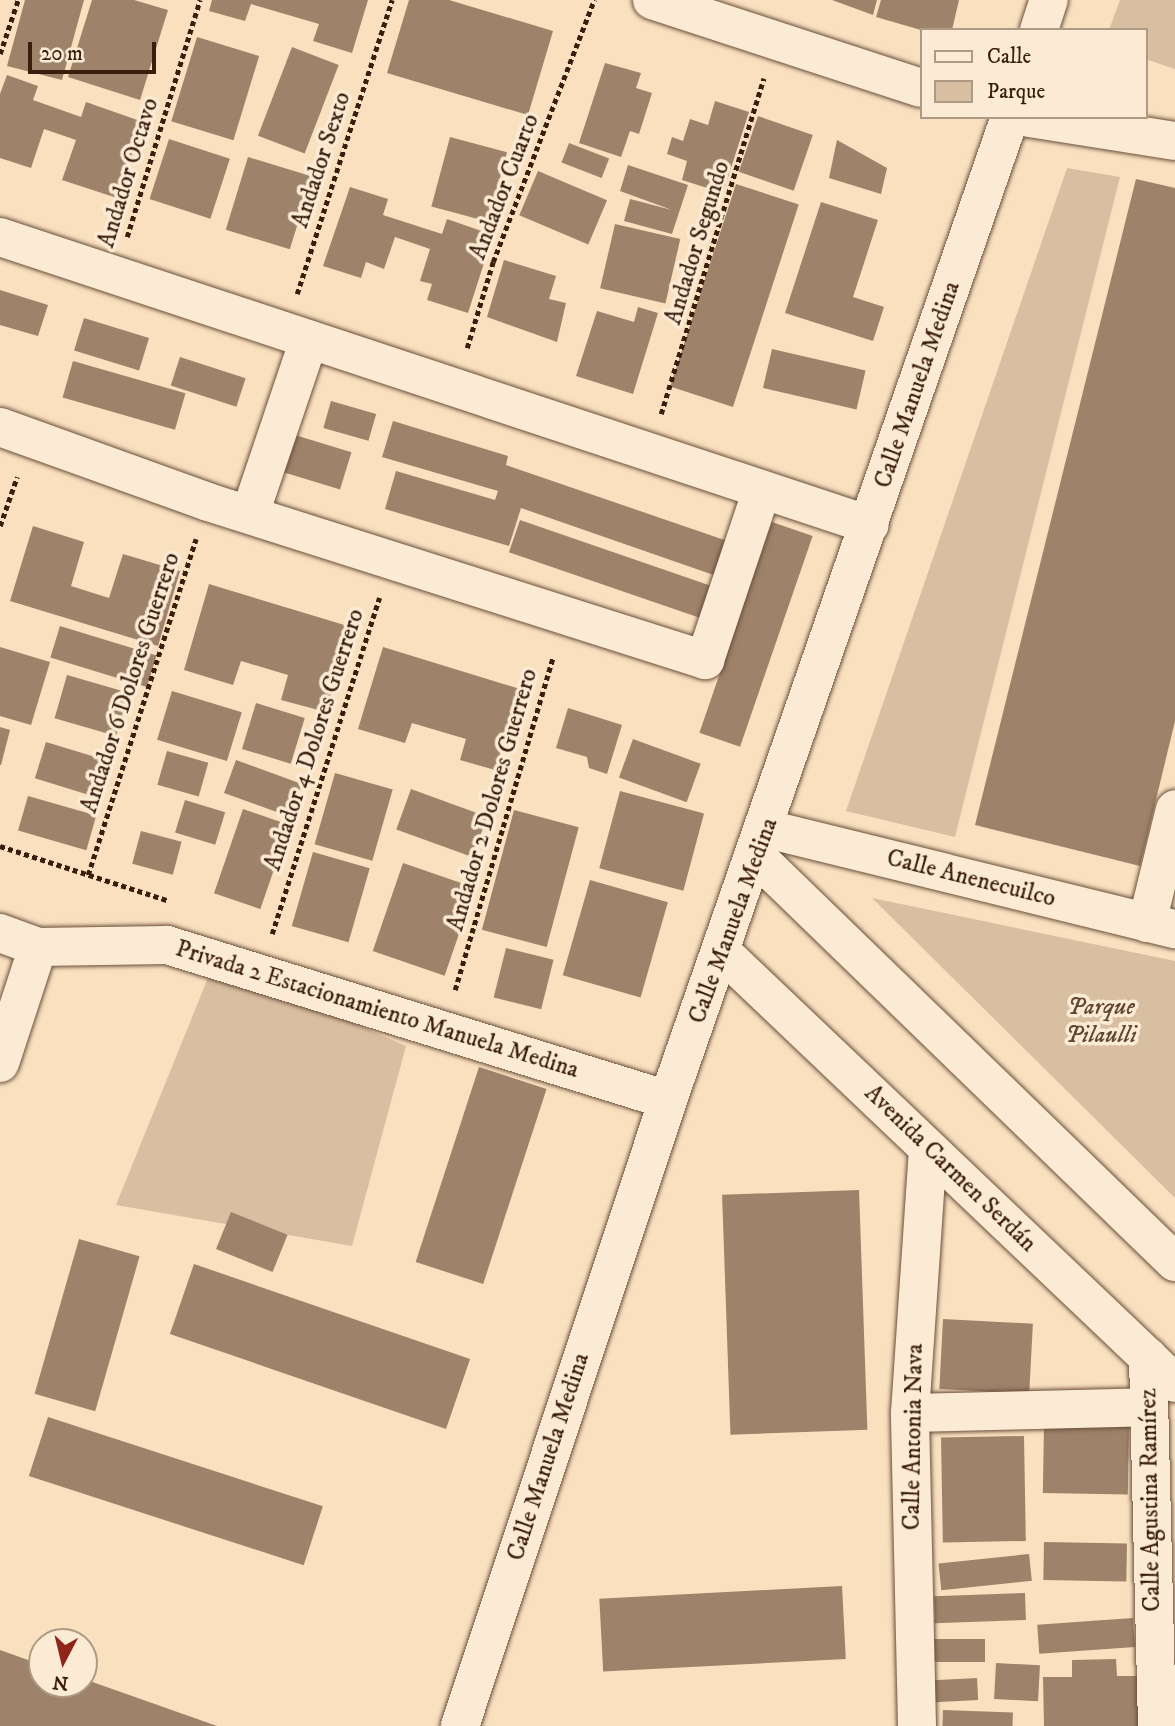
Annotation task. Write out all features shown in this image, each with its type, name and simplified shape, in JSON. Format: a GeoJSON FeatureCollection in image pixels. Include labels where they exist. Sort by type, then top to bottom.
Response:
{"type":"FeatureCollection","features":[{"type":"Feature","properties":{"kind":"street"},"geometry":{"type":"LineString","coordinates":[[652,0],[771,42],[920,88]]}},
{"type":"Feature","properties":{"kind":"street"},"geometry":{"type":"LineString","coordinates":[[1040,28],[1049,0]]}},
{"type":"Feature","properties":{"kind":"street","name":"Calle Manuela Medina"},"geometry":{"type":"LineString","coordinates":[[460,1726],[668,1100],[724,954],[1009,119]]}},
{"type":"Feature","properties":{"kind":"street"},"geometry":{"type":"LineString","coordinates":[[1036,119],[1175,141]]}},
{"type":"Feature","properties":{"kind":"street"},"geometry":{"type":"LineString","coordinates":[[0,237],[870,525]]}},
{"type":"Feature","properties":{"kind":"street"},"geometry":{"type":"LineString","coordinates":[[250,514],[297,336]]}},
{"type":"Feature","properties":{"kind":"street"},"geometry":{"type":"LineString","coordinates":[[15,432],[208,502],[392,557],[705,660],[762,490]]}},
{"type":"Feature","properties":{"kind":"street"},"geometry":{"type":"LineString","coordinates":[[1161,926],[1175,809]]}},
{"type":"Feature","properties":{"kind":"street"},"geometry":{"type":"LineString","coordinates":[[762,843],[1175,1262]]}},
{"type":"Feature","properties":{"kind":"street","name":"Calle Anenecuilco"},"geometry":{"type":"LineString","coordinates":[[762,843],[1161,926]]}},
{"type":"Feature","properties":{"kind":"street","name":"Privada 2 Estacionamiento Manuela Medina"},"geometry":{"type":"LineString","coordinates":[[0,933],[38,947],[167,945],[668,1100]]}},
{"type":"Feature","properties":{"kind":"street"},"geometry":{"type":"LineString","coordinates":[[0,1063],[38,947]]}},
{"type":"Feature","properties":{"kind":"street","name":"Avenida Carmen Serdán"},"geometry":{"type":"LineString","coordinates":[[724,954],[1148,1357]]}},
{"type":"Feature","properties":{"kind":"street","name":"Calle Antonia Nava"},"geometry":{"type":"LineString","coordinates":[[917,1726],[910,1413],[928,1149]]}},
{"type":"Feature","properties":{"kind":"street","name":"Calle Agustina Ramírez"},"geometry":{"type":"LineString","coordinates":[[1148,1357],[1162,1395],[1165,1672],[1157,1726]]}},
{"type":"Feature","properties":{"kind":"street"},"geometry":{"type":"LineString","coordinates":[[910,1413],[1162,1395]]}},
{"type":"Feature","properties":{"kind":"path"},"geometry":{"type":"LineString","coordinates":[[0,54],[18,0]]}},
{"type":"Feature","properties":{"kind":"path","name":"Andador Octavo"},"geometry":{"type":"LineString","coordinates":[[115,275],[200,0]]}},
{"type":"Feature","properties":{"kind":"path","name":"Andador Sexto"},"geometry":{"type":"LineString","coordinates":[[297,336],[392,0]]}},
{"type":"Feature","properties":{"kind":"path","name":"Andador Cuarto"},"geometry":{"type":"LineString","coordinates":[[454,389],[493,262],[594,0]]}},
{"type":"Feature","properties":{"kind":"path","name":"Andador Segundo"},"geometry":{"type":"LineString","coordinates":[[647,452],[758,115],[771,42]]}},
{"type":"Feature","properties":{"kind":"path"},"geometry":{"type":"LineString","coordinates":[[0,526],[15,432]]}},
{"type":"Feature","properties":{"kind":"path","name":"Andador 6 Dolores Guerrero"},"geometry":{"type":"LineString","coordinates":[[88,875],[208,502]]}},
{"type":"Feature","properties":{"kind":"path","name":"Andador 4 Dolores Guerrero"},"geometry":{"type":"LineString","coordinates":[[272,934],[392,557]]}},
{"type":"Feature","properties":{"kind":"path","name":"Andador 2 Dolores Guerrero"},"geometry":{"type":"LineString","coordinates":[[453,996],[565,615]]}},
{"type":"Feature","properties":{"kind":"green space"},"geometry":{"type":"Polygon","coordinates":[[[1120,0],[1175,0],[1175,69],[1147,60],[1147,28],[1110,28],[1120,0]]]}},
{"type":"Feature","properties":{"kind":"green space"},"geometry":{"type":"Polygon","coordinates":[[[1067,168],[1120,177],[955,837],[846,811],[1067,168]]]}},
{"type":"Feature","properties":{"kind":"green space","name":"Parque Pilaulli"},"geometry":{"type":"Polygon","coordinates":[[[872,898],[1175,961],[1175,1198],[872,898]]]}},
{"type":"Feature","properties":{"kind":"green space"},"geometry":{"type":"Polygon","coordinates":[[[214,963],[406,1046],[352,1246],[116,1205],[214,963]]]}},
{"type":"Feature","properties":{"kind":"building"},"geometry":{"type":"Polygon","coordinates":[[[25,0],[84,0],[62,80],[7,66],[25,0]]]}},
{"type":"Feature","properties":{"kind":"building"},"geometry":{"type":"Polygon","coordinates":[[[92,0],[134,0],[168,10],[140,100],[68,77],[92,0]]]}},
{"type":"Feature","properties":{"kind":"building"},"geometry":{"type":"Polygon","coordinates":[[[212,0],[368,0],[352,53],[313,41],[319,24],[251,4],[245,21],[209,11],[212,0]]]}},
{"type":"Feature","properties":{"kind":"building"},"geometry":{"type":"Polygon","coordinates":[[[409,0],[449,0],[553,31],[528,115],[387,73],[409,0]]]}},
{"type":"Feature","properties":{"kind":"building"},"geometry":{"type":"Polygon","coordinates":[[[832,0],[877,0],[873,15],[832,0]]]}},
{"type":"Feature","properties":{"kind":"building"},"geometry":{"type":"Polygon","coordinates":[[[881,0],[959,0],[952,28],[920,30],[876,17],[881,0]]]}},
{"type":"Feature","properties":{"kind":"building"},"geometry":{"type":"Polygon","coordinates":[[[197,37],[259,56],[233,140],[171,121],[197,37]]]}},
{"type":"Feature","properties":{"kind":"building"},"geometry":{"type":"Polygon","coordinates":[[[292,47],[339,65],[305,154],[258,136],[292,47]]]}},
{"type":"Feature","properties":{"kind":"building"},"geometry":{"type":"Polygon","coordinates":[[[605,63],[641,73],[636,88],[652,93],[639,134],[630,131],[621,157],[579,143],[605,63]]]}},
{"type":"Feature","properties":{"kind":"building"},"geometry":{"type":"Polygon","coordinates":[[[7,75],[38,86],[33,100],[81,117],[86,102],[143,122],[117,198],[62,180],[76,140],[44,129],[31,168],[0,158],[0,94],[7,75]]]}},
{"type":"Feature","properties":{"kind":"building"},"geometry":{"type":"Polygon","coordinates":[[[715,101],[749,112],[723,193],[682,180],[687,161],[667,154],[672,137],[683,141],[690,119],[708,125],[715,101]]]}},
{"type":"Feature","properties":{"kind":"building"},"geometry":{"type":"Polygon","coordinates":[[[758,116],[813,135],[794,191],[739,172],[758,116]]]}},
{"type":"Feature","properties":{"kind":"building"},"geometry":{"type":"Polygon","coordinates":[[[450,137],[507,152],[488,222],[431,207],[450,137]]]}},
{"type":"Feature","properties":{"kind":"building"},"geometry":{"type":"Polygon","coordinates":[[[169,139],[230,159],[210,219],[150,199],[169,139]]]}},
{"type":"Feature","properties":{"kind":"building"},"geometry":{"type":"Polygon","coordinates":[[[837,140],[887,168],[881,194],[829,178],[837,140]]]}},
{"type":"Feature","properties":{"kind":"building"},"geometry":{"type":"Polygon","coordinates":[[[569,143],[609,158],[602,178],[561,163],[569,143]]]}},
{"type":"Feature","properties":{"kind":"building"},"geometry":{"type":"Polygon","coordinates":[[[248,157],[312,177],[290,249],[226,230],[248,157]]]}},
{"type":"Feature","properties":{"kind":"building"},"geometry":{"type":"Polygon","coordinates":[[[628,165],[688,185],[672,234],[624,221],[630,199],[672,210],[620,191],[628,165]]]}},
{"type":"Feature","properties":{"kind":"building"},"geometry":{"type":"Polygon","coordinates":[[[538,171],[607,200],[588,244],[519,215],[538,171]]]}},
{"type":"Feature","properties":{"kind":"building"},"geometry":{"type":"Polygon","coordinates":[[[1136,179],[1175,188],[1175,721],[1140,866],[975,825],[1136,179]]]}},
{"type":"Feature","properties":{"kind":"building"},"geometry":{"type":"Polygon","coordinates":[[[736,184],[799,204],[733,407],[670,387],[736,184]]]}},
{"type":"Feature","properties":{"kind":"building"},"geometry":{"type":"Polygon","coordinates":[[[350,187],[388,199],[383,215],[442,234],[447,219],[493,235],[468,313],[427,300],[432,284],[420,281],[430,249],[395,237],[384,269],[366,262],[361,278],[323,266],[350,187]]]}},
{"type":"Feature","properties":{"kind":"building"},"geometry":{"type":"Polygon","coordinates":[[[821,202],[878,220],[853,297],[884,307],[873,341],[785,313],[821,202]]]}},
{"type":"Feature","properties":{"kind":"building"},"geometry":{"type":"Polygon","coordinates":[[[615,224],[680,239],[665,303],[600,288],[615,224]]]}},
{"type":"Feature","properties":{"kind":"building"},"geometry":{"type":"Polygon","coordinates":[[[504,260],[556,276],[549,299],[566,303],[557,342],[487,317],[504,260]]]}},
{"type":"Feature","properties":{"kind":"building"},"geometry":{"type":"Polygon","coordinates":[[[0,290],[48,305],[38,336],[0,325],[0,290]]]}},
{"type":"Feature","properties":{"kind":"building"},"geometry":{"type":"Polygon","coordinates":[[[638,307],[658,313],[633,394],[576,376],[597,311],[634,322],[638,307]]]}},
{"type":"Feature","properties":{"kind":"building"},"geometry":{"type":"Polygon","coordinates":[[[84,318],[149,338],[139,370],[74,351],[84,318]]]}},
{"type":"Feature","properties":{"kind":"building"},"geometry":{"type":"Polygon","coordinates":[[[772,349],[866,371],[857,410],[763,388],[772,349]]]}},
{"type":"Feature","properties":{"kind":"building"},"geometry":{"type":"Polygon","coordinates":[[[180,357],[246,378],[236,407],[171,386],[180,357]]]}},
{"type":"Feature","properties":{"kind":"building"},"geometry":{"type":"Polygon","coordinates":[[[73,361],[185,393],[175,430],[63,398],[73,361]]]}},
{"type":"Feature","properties":{"kind":"building"},"geometry":{"type":"Polygon","coordinates":[[[331,401],[376,414],[368,441],[323,428],[331,401]]]}},
{"type":"Feature","properties":{"kind":"building"},"geometry":{"type":"Polygon","coordinates":[[[393,421],[508,456],[506,465],[739,545],[728,580],[521,508],[509,546],[385,509],[396,471],[495,500],[498,491],[382,457],[393,421]]]}},
{"type":"Feature","properties":{"kind":"building"},"geometry":{"type":"Polygon","coordinates":[[[295,435],[351,452],[340,490],[284,472],[295,435]]]}},
{"type":"Feature","properties":{"kind":"building"},"geometry":{"type":"Polygon","coordinates":[[[520,520],[725,591],[714,623],[509,552],[520,520]]]}},
{"type":"Feature","properties":{"kind":"building"},"geometry":{"type":"Polygon","coordinates":[[[772,522],[813,536],[740,747],[699,733],[772,522]]]}},
{"type":"Feature","properties":{"kind":"building"},"geometry":{"type":"Polygon","coordinates":[[[33,526],[84,542],[71,586],[109,598],[123,554],[180,571],[158,646],[10,601],[33,526]]]}},
{"type":"Feature","properties":{"kind":"building"},"geometry":{"type":"Polygon","coordinates":[[[209,584],[351,627],[326,712],[281,700],[288,675],[241,661],[233,685],[184,670],[209,584]]]}},
{"type":"Feature","properties":{"kind":"building"},"geometry":{"type":"Polygon","coordinates":[[[60,626],[157,656],[147,687],[50,658],[60,626]]]}},
{"type":"Feature","properties":{"kind":"building"},"geometry":{"type":"Polygon","coordinates":[[[0,647],[50,662],[31,725],[0,716],[0,647]]]}},
{"type":"Feature","properties":{"kind":"building"},"geometry":{"type":"Polygon","coordinates":[[[383,647],[520,689],[495,770],[460,760],[466,739],[412,723],[405,743],[358,729],[383,647]]]}},
{"type":"Feature","properties":{"kind":"building"},"geometry":{"type":"Polygon","coordinates":[[[67,675],[129,693],[116,736],[55,718],[67,675]]]}},
{"type":"Feature","properties":{"kind":"building"},"geometry":{"type":"Polygon","coordinates":[[[172,691],[242,712],[227,761],[157,740],[172,691]]]}},
{"type":"Feature","properties":{"kind":"building"},"geometry":{"type":"Polygon","coordinates":[[[256,703],[305,718],[291,764],[242,749],[256,703]]]}},
{"type":"Feature","properties":{"kind":"building"},"geometry":{"type":"Polygon","coordinates":[[[568,708],[622,725],[607,774],[589,768],[587,757],[556,748],[568,708]]]}},
{"type":"Feature","properties":{"kind":"building"},"geometry":{"type":"Polygon","coordinates":[[[0,727],[10,730],[1,765],[0,765],[0,727]]]}},
{"type":"Feature","properties":{"kind":"building"},"geometry":{"type":"Polygon","coordinates":[[[633,739],[701,764],[687,802],[619,778],[633,739]]]}},
{"type":"Feature","properties":{"kind":"building"},"geometry":{"type":"Polygon","coordinates":[[[46,742],[110,762],[99,798],[35,778],[46,742]]]}},
{"type":"Feature","properties":{"kind":"building"},"geometry":{"type":"Polygon","coordinates":[[[167,751],[208,763],[199,796],[157,785],[167,751]]]}},
{"type":"Feature","properties":{"kind":"building"},"geometry":{"type":"Polygon","coordinates":[[[236,760],[302,784],[290,817],[224,793],[236,760]]]}},
{"type":"Feature","properties":{"kind":"building"},"geometry":{"type":"Polygon","coordinates":[[[335,773],[393,790],[372,861],[315,844],[335,773]]]}},
{"type":"Feature","properties":{"kind":"building"},"geometry":{"type":"Polygon","coordinates":[[[411,789],[487,817],[472,857],[396,829],[411,789]]]}},
{"type":"Feature","properties":{"kind":"building"},"geometry":{"type":"Polygon","coordinates":[[[620,791],[704,814],[683,891],[599,868],[620,791]]]}},
{"type":"Feature","properties":{"kind":"building"},"geometry":{"type":"Polygon","coordinates":[[[28,796],[96,816],[86,850],[18,831],[28,796]]]}},
{"type":"Feature","properties":{"kind":"building"},"geometry":{"type":"Polygon","coordinates":[[[185,800],[225,812],[215,845],[175,833],[185,800]]]}},
{"type":"Feature","properties":{"kind":"building"},"geometry":{"type":"Polygon","coordinates":[[[243,809],[289,825],[260,909],[214,893],[243,809]]]}},
{"type":"Feature","properties":{"kind":"building"},"geometry":{"type":"Polygon","coordinates":[[[514,810],[579,827],[547,947],[482,930],[514,810]]]}},
{"type":"Feature","properties":{"kind":"building"},"geometry":{"type":"Polygon","coordinates":[[[141,831],[182,842],[173,875],[132,864],[141,831]]]}},
{"type":"Feature","properties":{"kind":"building"},"geometry":{"type":"Polygon","coordinates":[[[313,852],[370,868],[348,942],[292,926],[313,852]]]}},
{"type":"Feature","properties":{"kind":"building"},"geometry":{"type":"Polygon","coordinates":[[[403,863],[475,888],[445,976],[373,951],[403,863]]]}},
{"type":"Feature","properties":{"kind":"building"},"geometry":{"type":"Polygon","coordinates":[[[590,880],[668,902],[641,997],[563,975],[590,880]]]}},
{"type":"Feature","properties":{"kind":"building"},"geometry":{"type":"Polygon","coordinates":[[[506,948],[554,960],[541,1009],[494,997],[506,948]]]}},
{"type":"Feature","properties":{"kind":"building"},"geometry":{"type":"Polygon","coordinates":[[[479,1067],[547,1089],[483,1284],[416,1262],[479,1067]]]}},
{"type":"Feature","properties":{"kind":"building"},"geometry":{"type":"Polygon","coordinates":[[[859,1190],[867,1430],[730,1435],[722,1195],[859,1190]]]}},
{"type":"Feature","properties":{"kind":"building"},"geometry":{"type":"Polygon","coordinates":[[[231,1212],[288,1235],[273,1272],[216,1249],[231,1212]]]}},
{"type":"Feature","properties":{"kind":"building"},"geometry":{"type":"Polygon","coordinates":[[[79,1239],[140,1256],[95,1411],[35,1394],[79,1239]]]}},
{"type":"Feature","properties":{"kind":"building"},"geometry":{"type":"Polygon","coordinates":[[[194,1264],[470,1359],[446,1429],[170,1334],[194,1264]]]}},
{"type":"Feature","properties":{"kind":"building"},"geometry":{"type":"Polygon","coordinates":[[[943,1319],[1033,1324],[1029,1394],[939,1389],[943,1319]]]}},
{"type":"Feature","properties":{"kind":"building"},"geometry":{"type":"Polygon","coordinates":[[[48,1417],[323,1506],[304,1565],[29,1476],[48,1417]]]}},
{"type":"Feature","properties":{"kind":"building"},"geometry":{"type":"Polygon","coordinates":[[[1044,1425],[1129,1426],[1128,1494],[1043,1493],[1044,1425]]]}},
{"type":"Feature","properties":{"kind":"building"},"geometry":{"type":"Polygon","coordinates":[[[1024,1436],[1026,1541],[943,1542],[941,1437],[1024,1436]]]}},
{"type":"Feature","properties":{"kind":"building"},"geometry":{"type":"Polygon","coordinates":[[[1044,1542],[1127,1543],[1126,1581],[1043,1580],[1044,1542]]]}},
{"type":"Feature","properties":{"kind":"building"},"geometry":{"type":"Polygon","coordinates":[[[1029,1554],[1032,1581],[941,1590],[938,1564],[1029,1554]]]}},
{"type":"Feature","properties":{"kind":"building"},"geometry":{"type":"Polygon","coordinates":[[[842,1586],[846,1659],[603,1672],[599,1599],[842,1586]]]}},
{"type":"Feature","properties":{"kind":"building"},"geometry":{"type":"Polygon","coordinates":[[[1025,1593],[1026,1620],[935,1623],[934,1596],[1025,1593]]]}},
{"type":"Feature","properties":{"kind":"building"},"geometry":{"type":"Polygon","coordinates":[[[1133,1618],[1135,1647],[1039,1654],[1037,1625],[1133,1618]]]}},
{"type":"Feature","properties":{"kind":"building"},"geometry":{"type":"Polygon","coordinates":[[[929,1639],[985,1639],[985,1662],[929,1662],[929,1639]]]}},
{"type":"Feature","properties":{"kind":"building"},"geometry":{"type":"Polygon","coordinates":[[[0,1650],[28,1660],[28,1698],[98,1698],[98,1684],[217,1726],[0,1726],[0,1650]]]}},
{"type":"Feature","properties":{"kind":"building"},"geometry":{"type":"Polygon","coordinates":[[[1116,1659],[1117,1676],[1138,1676],[1139,1726],[1044,1726],[1043,1677],[1072,1677],[1072,1660],[1116,1659]]]}},
{"type":"Feature","properties":{"kind":"building"},"geometry":{"type":"Polygon","coordinates":[[[996,1663],[1040,1665],[1038,1701],[994,1699],[996,1663]]]}},
{"type":"Feature","properties":{"kind":"building"},"geometry":{"type":"Polygon","coordinates":[[[977,1678],[978,1700],[934,1702],[933,1680],[977,1678]]]}},
{"type":"Feature","properties":{"kind":"building"},"geometry":{"type":"Polygon","coordinates":[[[943,1710],[1013,1712],[1012,1726],[942,1726],[943,1710]]]}}]}
